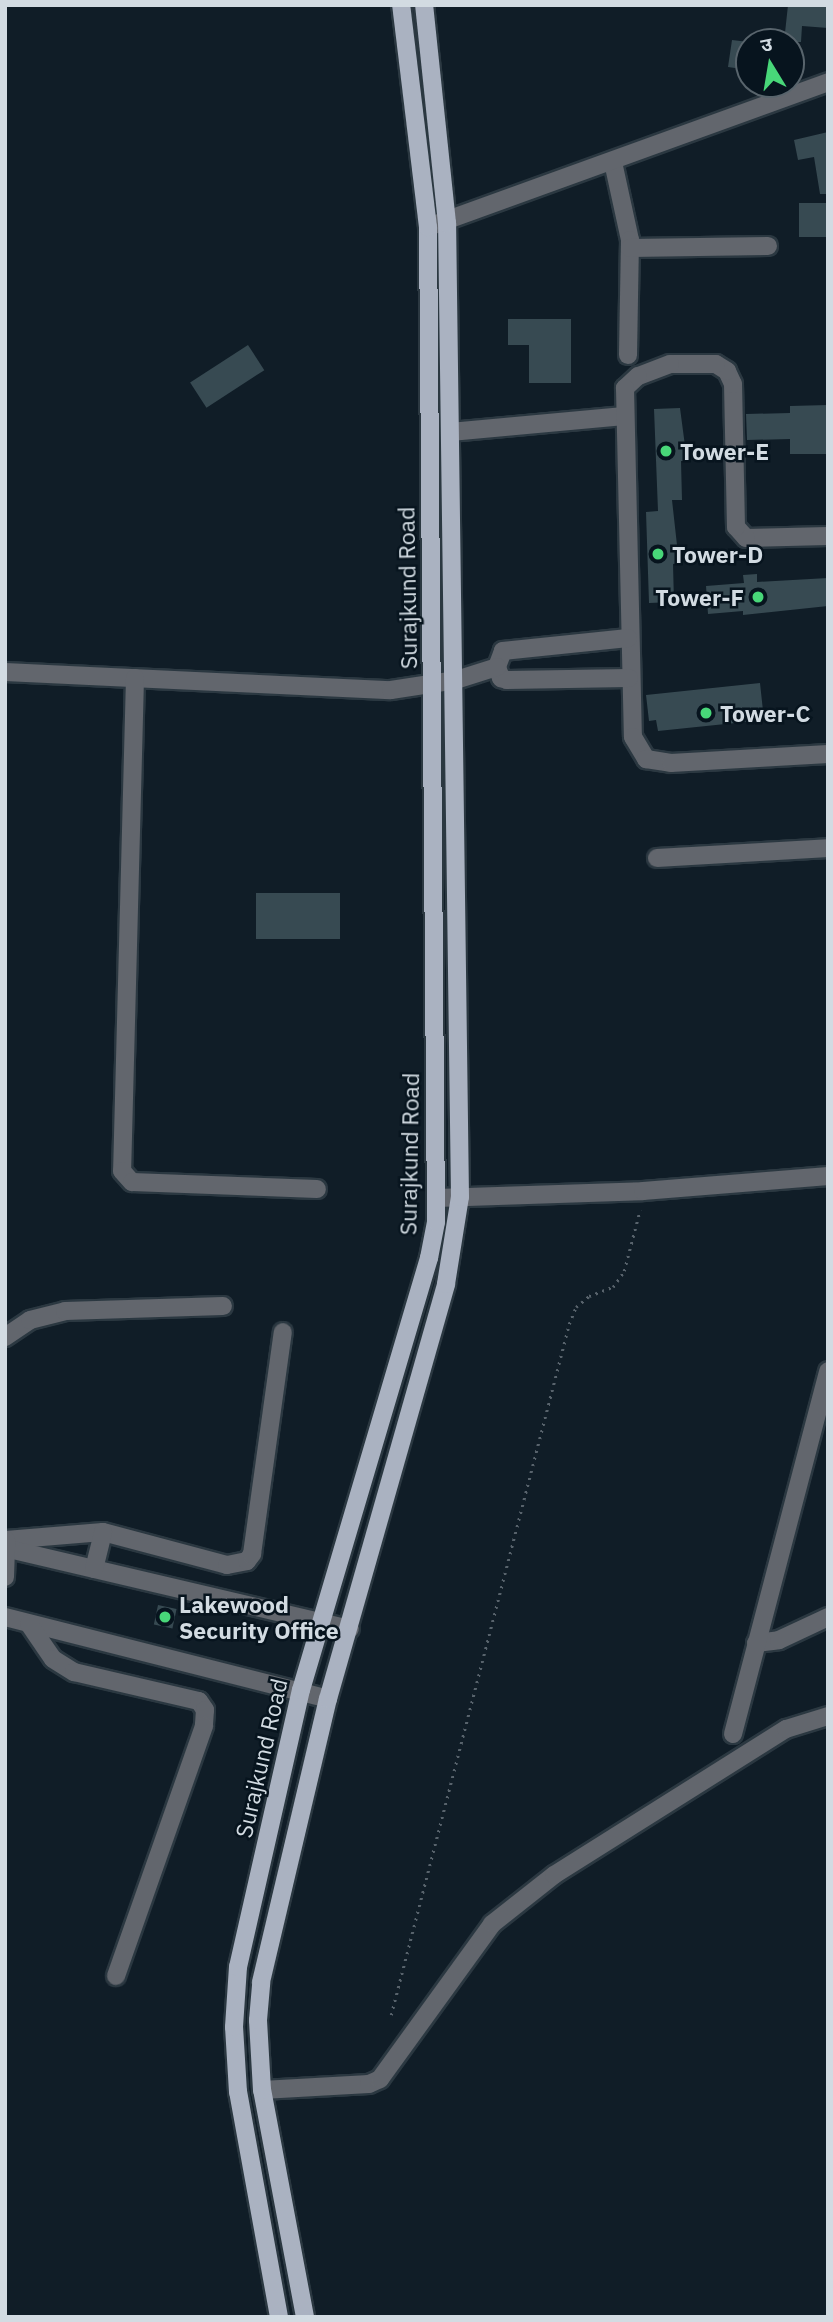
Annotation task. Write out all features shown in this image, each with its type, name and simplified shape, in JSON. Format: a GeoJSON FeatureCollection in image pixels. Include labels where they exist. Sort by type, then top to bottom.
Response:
{"type":"FeatureCollection","features":[{"type":"Feature","properties":{"kind":"main road","name":"Surajkund Road"},"geometry":{"type":"LineString","coordinates":[[279,2317],[238,2092],[234,2027],[244,1934],[301,1690],[429,1258],[437,1198],[428,227],[401,5]]}},
{"type":"Feature","properties":{"kind":"main road","name":"Surajkund Road"},"geometry":{"type":"LineString","coordinates":[[305,2317],[262,2090],[258,2020],[265,1953],[328,1699],[446,1284],[460,1197],[456,680],[447,223],[424,5]]}},
{"type":"Feature","properties":{"kind":"main road"},"geometry":{"type":"LineString","coordinates":[[429,395],[450,396]]}},
{"type":"Feature","properties":{"kind":"street"},"geometry":{"type":"LineString","coordinates":[[428,227],[447,223],[828,82]]}},
{"type":"Feature","properties":{"kind":"street"},"geometry":{"type":"LineString","coordinates":[[613,162],[626,206],[630,248],[628,355]]}},
{"type":"Feature","properties":{"kind":"street"},"geometry":{"type":"LineString","coordinates":[[630,248],[768,246]]}},
{"type":"Feature","properties":{"kind":"street"},"geometry":{"type":"LineString","coordinates":[[828,536],[746,538],[736,527],[733,384],[727,371],[716,364],[670,364],[638,376],[625,388],[623,416],[628,638],[633,737],[646,760],[670,763],[828,754]]}},
{"type":"Feature","properties":{"kind":"street"},"geometry":{"type":"LineString","coordinates":[[451,432],[623,416]]}},
{"type":"Feature","properties":{"kind":"street"},"geometry":{"type":"LineString","coordinates":[[628,638],[503,651],[497,667],[501,678],[507,680],[629,678]]}},
{"type":"Feature","properties":{"kind":"street"},"geometry":{"type":"LineString","coordinates":[[5,672],[391,690],[456,680],[497,667]]}},
{"type":"Feature","properties":{"kind":"street"},"geometry":{"type":"LineString","coordinates":[[135,678],[122,1171],[132,1182],[317,1189]]}},
{"type":"Feature","properties":{"kind":"street"},"geometry":{"type":"LineString","coordinates":[[657,858],[828,848]]}},
{"type":"Feature","properties":{"kind":"street"},"geometry":{"type":"LineString","coordinates":[[437,1198],[643,1191],[828,1176]]}},
{"type":"Feature","properties":{"kind":"street"},"geometry":{"type":"LineString","coordinates":[[5,1338],[30,1320],[65,1311],[223,1306]]}},
{"type":"Feature","properties":{"kind":"street"},"geometry":{"type":"LineString","coordinates":[[7,1542],[103,1532],[227,1565],[247,1561],[252,1554],[283,1332]]}},
{"type":"Feature","properties":{"kind":"street"},"geometry":{"type":"LineString","coordinates":[[733,1734],[756,1643],[822,1420],[828,1371]]}},
{"type":"Feature","properties":{"kind":"street"},"geometry":{"type":"LineString","coordinates":[[93,1569],[103,1532]]}},
{"type":"Feature","properties":{"kind":"street"},"geometry":{"type":"LineString","coordinates":[[7,1542],[93,1569],[350,1629]]}},
{"type":"Feature","properties":{"kind":"street"},"geometry":{"type":"LineString","coordinates":[[5,1577],[7,1542]]}},
{"type":"Feature","properties":{"kind":"street"},"geometry":{"type":"LineString","coordinates":[[5,1617],[328,1699]]}},
{"type":"Feature","properties":{"kind":"street"},"geometry":{"type":"LineString","coordinates":[[756,1643],[779,1640],[828,1617]]}},
{"type":"Feature","properties":{"kind":"street"},"geometry":{"type":"LineString","coordinates":[[29,1624],[53,1659],[74,1672],[199,1701],[205,1710],[204,1726],[116,1976]]}},
{"type":"Feature","properties":{"kind":"street"},"geometry":{"type":"LineString","coordinates":[[262,2090],[369,2084],[380,2078],[492,1924],[554,1875],[786,1729],[828,1716]]}},
{"type":"Feature","properties":{"kind":"path"},"geometry":{"type":"LineString","coordinates":[[391,2015],[569,1324],[576,1307],[589,1296],[613,1287],[624,1271],[634,1248],[643,1191]]}},
{"type":"Feature","properties":{"kind":"building"},"geometry":{"type":"Polygon","coordinates":[[[788,5],[828,5],[828,28],[786,28],[788,5]]]}},
{"type":"Feature","properties":{"kind":"building"},"geometry":{"type":"Polygon","coordinates":[[[732,40],[735,40],[735,68],[728,67],[732,40]]]}},
{"type":"Feature","properties":{"kind":"building"},"geometry":{"type":"Polygon","coordinates":[[[828,132],[828,194],[820,194],[814,157],[798,160],[794,140],[828,132]]]}},
{"type":"Feature","properties":{"kind":"building"},"geometry":{"type":"Polygon","coordinates":[[[799,203],[828,203],[828,237],[799,237],[799,203]]]}},
{"type":"Feature","properties":{"kind":"building"},"geometry":{"type":"Polygon","coordinates":[[[508,319],[571,319],[571,383],[529,383],[529,345],[508,345],[508,319]]]}},
{"type":"Feature","properties":{"kind":"building"},"geometry":{"type":"Polygon","coordinates":[[[248,345],[264,370],[206,408],[190,383],[248,345]]]}},
{"type":"Feature","properties":{"kind":"building"},"geometry":{"type":"Polygon","coordinates":[[[828,405],[828,454],[790,454],[790,439],[747,440],[746,414],[790,413],[790,406],[828,405]]]}},
{"type":"Feature","properties":{"kind":"building"},"geometry":{"type":"Polygon","coordinates":[[[680,408],[687,461],[681,461],[682,500],[672,500],[679,563],[673,564],[674,602],[649,603],[646,512],[658,511],[654,409],[680,408]]]}},
{"type":"Feature","properties":{"kind":"building","name":"Tower-F"},"geometry":{"type":"Polygon","coordinates":[[[757,574],[757,582],[828,578],[828,606],[743,615],[743,611],[708,614],[706,586],[744,583],[743,575],[757,574]]]}},
{"type":"Feature","properties":{"kind":"building","name":"Tower-C"},"geometry":{"type":"Polygon","coordinates":[[[760,683],[764,720],[658,731],[656,720],[649,721],[646,695],[760,683]]]}},
{"type":"Feature","properties":{"kind":"building"},"geometry":{"type":"Polygon","coordinates":[[[256,893],[340,893],[340,939],[256,939],[256,893]]]}},
{"type":"Feature","properties":{"kind":"building","name":"Lakewood Security Office"},"geometry":{"type":"Polygon","coordinates":[[[158,1605],[177,1609],[172,1629],[154,1625],[158,1605]]]}},
{"type":"Feature","properties":{"kind":"place","name":"Tower-E"},"geometry":{"type":"Point","coordinates":[666,451]}},
{"type":"Feature","properties":{"kind":"place","name":"Tower-D"},"geometry":{"type":"Point","coordinates":[658,554]}},
{"type":"Feature","properties":{"kind":"place","name":"Tower-F"},"geometry":{"type":"Point","coordinates":[758,597]}},
{"type":"Feature","properties":{"kind":"place","name":"Tower-C"},"geometry":{"type":"Point","coordinates":[706,713]}},
{"type":"Feature","properties":{"kind":"place","name":"Lakewood Security Office"},"geometry":{"type":"Point","coordinates":[165,1617]}}]}
